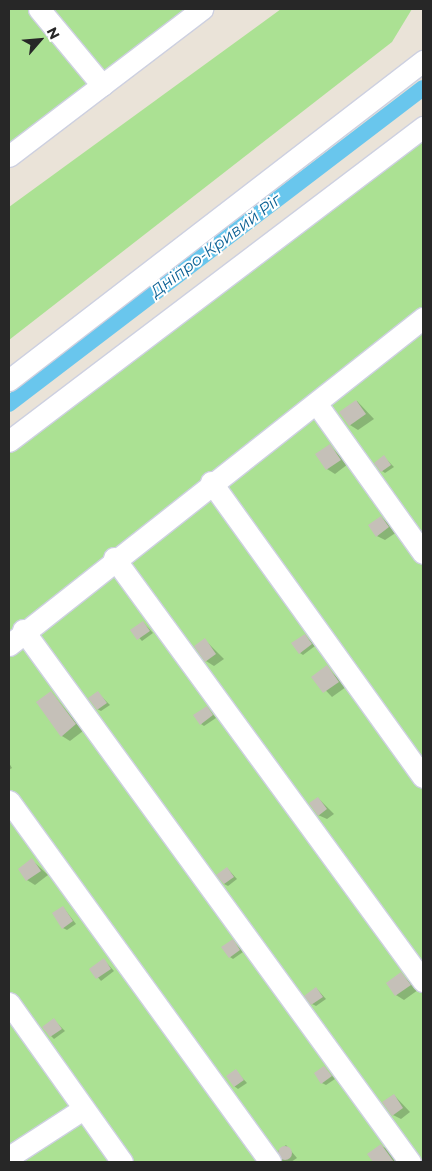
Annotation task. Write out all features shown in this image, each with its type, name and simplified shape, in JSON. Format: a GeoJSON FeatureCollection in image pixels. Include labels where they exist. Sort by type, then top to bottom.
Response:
{"type":"FeatureCollection","features":[{"type":"Feature","properties":{"kind":"street"},"geometry":{"type":"LineString","coordinates":[[39,9],[102,84]]}},
{"type":"Feature","properties":{"kind":"street"},"geometry":{"type":"LineString","coordinates":[[9,156],[202,9]]}},
{"type":"Feature","properties":{"kind":"street"},"geometry":{"type":"LineString","coordinates":[[9,380],[423,61]]}},
{"type":"Feature","properties":{"kind":"street"},"geometry":{"type":"LineString","coordinates":[[9,441],[423,127]]}},
{"type":"Feature","properties":{"kind":"street"},"geometry":{"type":"LineString","coordinates":[[9,645],[23,630],[114,558],[423,318]]}},
{"type":"Feature","properties":{"kind":"street"},"geometry":{"type":"LineString","coordinates":[[316,403],[423,552]]}},
{"type":"Feature","properties":{"kind":"street"},"geometry":{"type":"LineString","coordinates":[[211,482],[423,777]]}},
{"type":"Feature","properties":{"kind":"street"},"geometry":{"type":"LineString","coordinates":[[114,558],[423,982]]}},
{"type":"Feature","properties":{"kind":"street"},"geometry":{"type":"LineString","coordinates":[[23,630],[410,1162]]}},
{"type":"Feature","properties":{"kind":"street"},"geometry":{"type":"LineString","coordinates":[[9,801],[270,1162]]}},
{"type":"Feature","properties":{"kind":"street"},"geometry":{"type":"LineString","coordinates":[[9,1003],[122,1162]]}},
{"type":"Feature","properties":{"kind":"street"},"geometry":{"type":"LineString","coordinates":[[9,1157],[83,1109]]}},
{"type":"Feature","properties":{"kind":"green space"},"geometry":{"type":"Polygon","coordinates":[[[9,9],[202,9],[9,156],[9,9]]]}},
{"type":"Feature","properties":{"kind":"green space"},"geometry":{"type":"Polygon","coordinates":[[[281,9],[412,9],[392,42],[9,340],[9,207],[281,9]]]}},
{"type":"Feature","properties":{"kind":"green space"},"geometry":{"type":"Polygon","coordinates":[[[423,127],[423,1162],[9,1162],[9,441],[423,127]]]}},
{"type":"Feature","properties":{"kind":"building"},"geometry":{"type":"Polygon","coordinates":[[[356,400],[366,414],[349,426],[339,412],[356,400]]]}},
{"type":"Feature","properties":{"kind":"building"},"geometry":{"type":"Polygon","coordinates":[[[330,444],[341,460],[326,470],[315,454],[330,444]]]}},
{"type":"Feature","properties":{"kind":"building"},"geometry":{"type":"Polygon","coordinates":[[[384,455],[391,465],[381,472],[374,463],[384,455]]]}},
{"type":"Feature","properties":{"kind":"building"},"geometry":{"type":"Polygon","coordinates":[[[381,516],[389,527],[376,537],[368,525],[381,516]]]}},
{"type":"Feature","properties":{"kind":"building"},"geometry":{"type":"Polygon","coordinates":[[[143,621],[150,631],[137,640],[130,630],[143,621]]]}},
{"type":"Feature","properties":{"kind":"building"},"geometry":{"type":"Polygon","coordinates":[[[305,634],[312,644],[299,654],[291,643],[305,634]]]}},
{"type":"Feature","properties":{"kind":"building"},"geometry":{"type":"Polygon","coordinates":[[[205,638],[216,654],[205,662],[194,646],[205,638]]]}},
{"type":"Feature","properties":{"kind":"building"},"geometry":{"type":"Polygon","coordinates":[[[327,665],[339,682],[323,693],[311,677],[327,665]]]}},
{"type":"Feature","properties":{"kind":"building"},"geometry":{"type":"Polygon","coordinates":[[[51,691],[76,724],[61,737],[36,702],[51,691]]]}},
{"type":"Feature","properties":{"kind":"building"},"geometry":{"type":"Polygon","coordinates":[[[98,691],[107,703],[97,710],[88,698],[98,691]]]}},
{"type":"Feature","properties":{"kind":"building"},"geometry":{"type":"Polygon","coordinates":[[[207,706],[213,715],[200,725],[193,715],[207,706]]]}},
{"type":"Feature","properties":{"kind":"building"},"geometry":{"type":"Polygon","coordinates":[[[318,797],[327,809],[318,816],[309,803],[318,797]]]}},
{"type":"Feature","properties":{"kind":"building"},"geometry":{"type":"Polygon","coordinates":[[[32,858],[41,871],[26,881],[18,869],[32,858]]]}},
{"type":"Feature","properties":{"kind":"building"},"geometry":{"type":"Polygon","coordinates":[[[227,867],[234,877],[224,884],[216,875],[227,867]]]}},
{"type":"Feature","properties":{"kind":"building"},"geometry":{"type":"Polygon","coordinates":[[[63,906],[73,921],[62,929],[52,913],[63,906]]]}},
{"type":"Feature","properties":{"kind":"building"},"geometry":{"type":"Polygon","coordinates":[[[233,939],[240,950],[229,958],[221,947],[233,939]]]}},
{"type":"Feature","properties":{"kind":"building"},"geometry":{"type":"Polygon","coordinates":[[[104,958],[111,969],[96,979],[89,969],[104,958]]]}},
{"type":"Feature","properties":{"kind":"building"},"geometry":{"type":"Polygon","coordinates":[[[401,972],[411,985],[395,996],[386,983],[401,972]]]}},
{"type":"Feature","properties":{"kind":"building"},"geometry":{"type":"Polygon","coordinates":[[[316,987],[323,997],[311,1005],[304,996],[316,987]]]}},
{"type":"Feature","properties":{"kind":"building"},"geometry":{"type":"Polygon","coordinates":[[[54,1018],[62,1029],[50,1037],[42,1027],[54,1018]]]}},
{"type":"Feature","properties":{"kind":"building"},"geometry":{"type":"Polygon","coordinates":[[[324,1066],[332,1076],[321,1084],[314,1073],[324,1066]]]}},
{"type":"Feature","properties":{"kind":"building"},"geometry":{"type":"Polygon","coordinates":[[[236,1069],[244,1080],[234,1087],[226,1076],[236,1069]]]}},
{"type":"Feature","properties":{"kind":"building"},"geometry":{"type":"Polygon","coordinates":[[[394,1094],[403,1108],[392,1116],[382,1102],[394,1094]]]}},
{"type":"Feature","properties":{"kind":"building"},"geometry":{"type":"Polygon","coordinates":[[[381,1144],[394,1162],[373,1162],[367,1154],[381,1144]]]}},
{"type":"Feature","properties":{"kind":"building"},"geometry":{"type":"Polygon","coordinates":[[[282,1146],[288,1146],[292,1153],[288,1160],[282,1160],[278,1156],[278,1150],[282,1146]]]}},
{"type":"Feature","properties":{"kind":"waterway","name":"Дніпро-Кривий Ріг"},"geometry":{"type":"LineString","coordinates":[[9,404],[423,88]]}}]}
